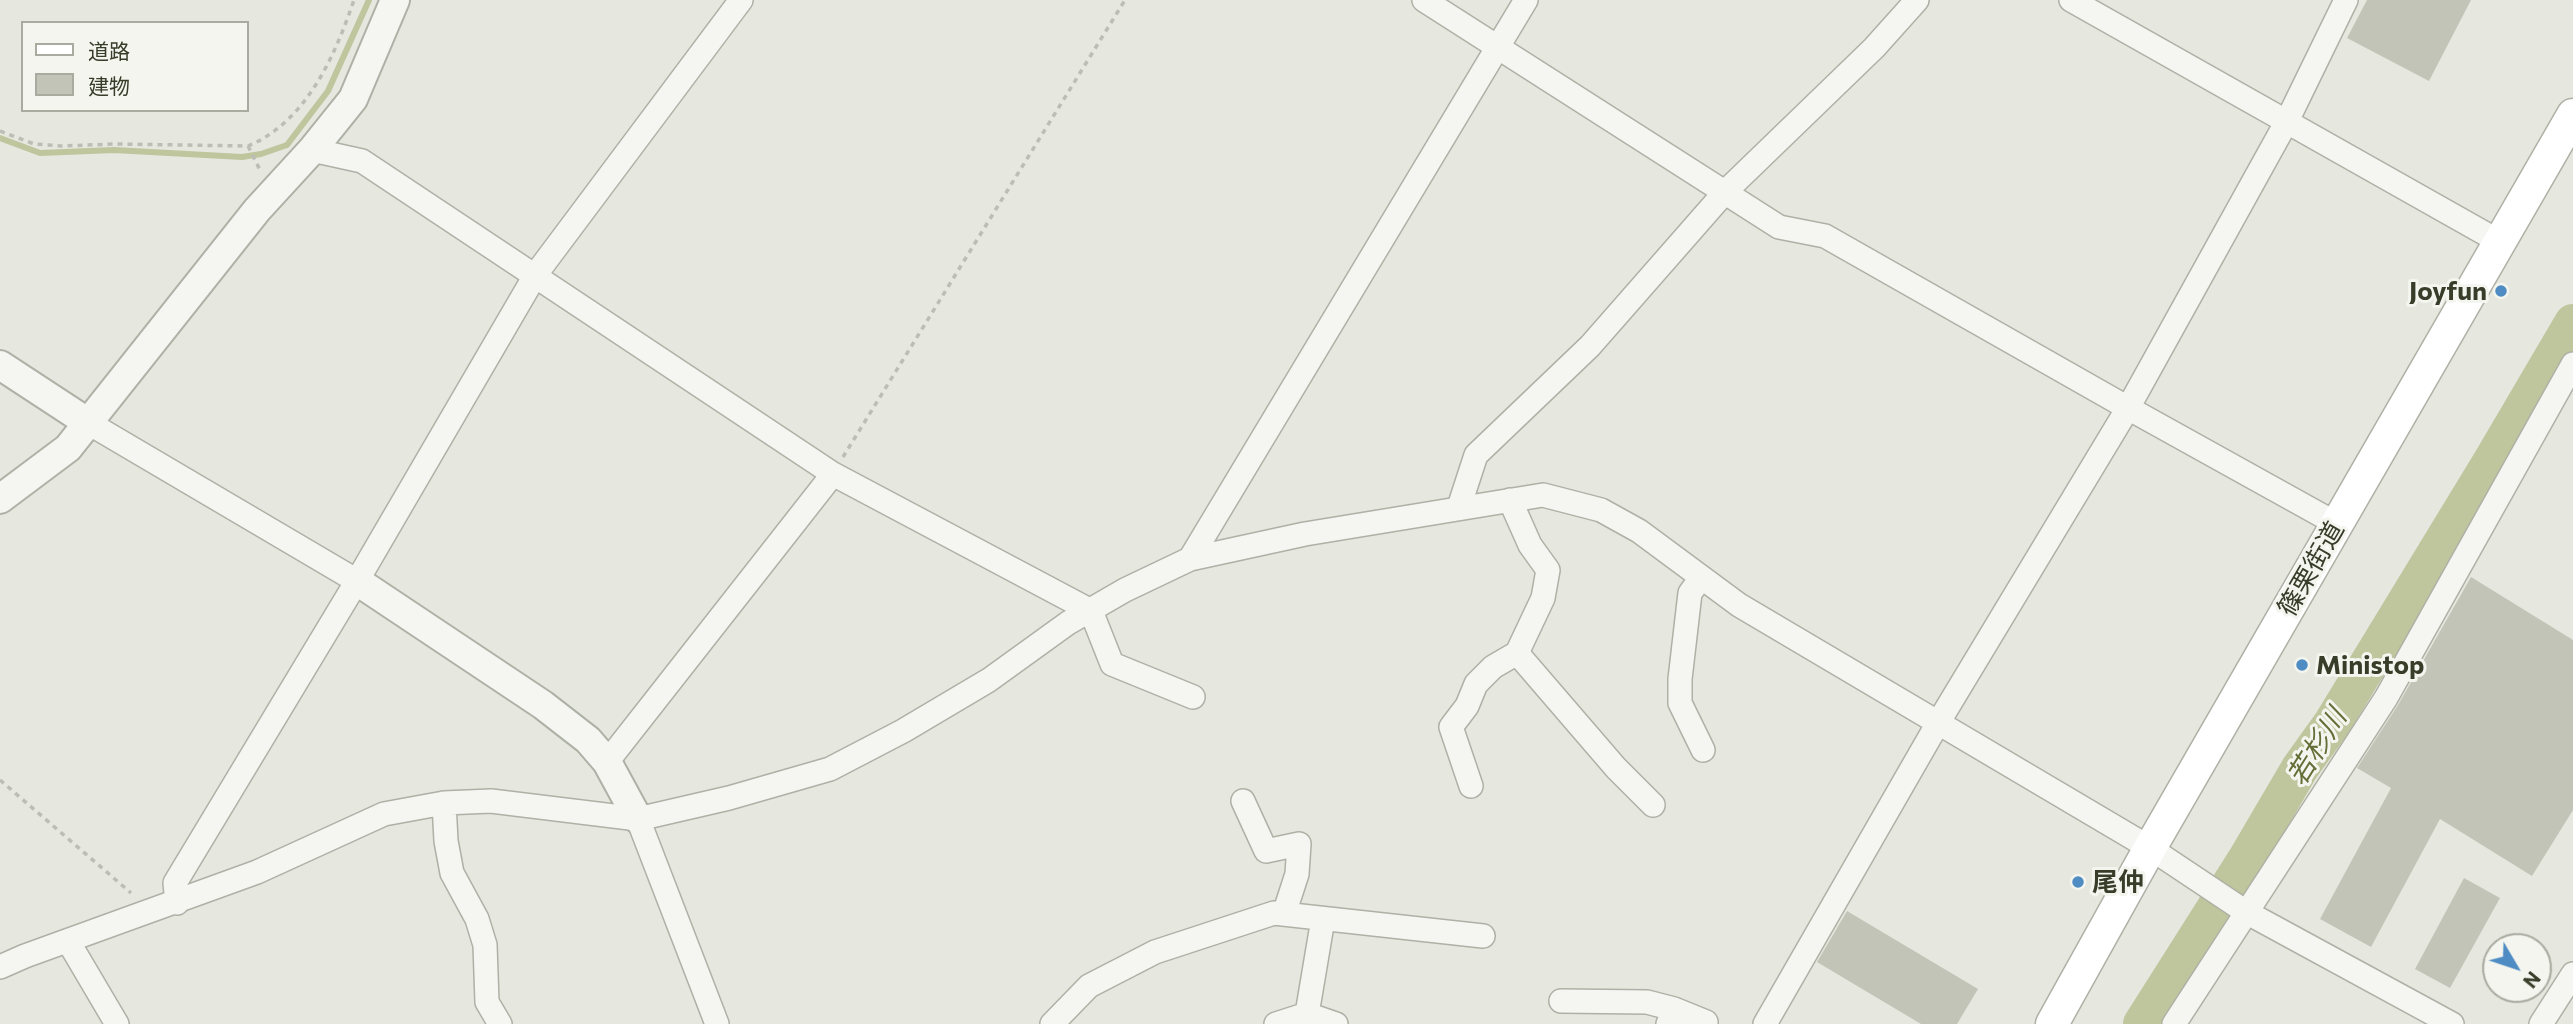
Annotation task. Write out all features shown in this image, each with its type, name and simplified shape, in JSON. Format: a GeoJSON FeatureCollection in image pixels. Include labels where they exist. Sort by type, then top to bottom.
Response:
{"type":"FeatureCollection","features":[{"type":"Feature","properties":{"kind":"main road","name":"篠栗街道"},"geometry":{"type":"LineString","coordinates":[[2052,1024],[2150,848],[2573,115]]}},
{"type":"Feature","properties":{"kind":"street"},"geometry":{"type":"LineString","coordinates":[[0,499],[68,448],[257,210],[312,150],[353,99],[395,0]]}},
{"type":"Feature","properties":{"kind":"street"},"geometry":{"type":"LineString","coordinates":[[177,903],[175,883],[357,581],[536,274],[741,0]]}},
{"type":"Feature","properties":{"kind":"street"},"geometry":{"type":"LineString","coordinates":[[1424,0],[1779,227],[1825,236],[2337,524]]}},
{"type":"Feature","properties":{"kind":"street"},"geometry":{"type":"LineString","coordinates":[[1190,559],[1526,0]]}},
{"type":"Feature","properties":{"kind":"street"},"geometry":{"type":"LineString","coordinates":[[1459,507],[1476,455],[1590,346],[1725,192],[1874,48],[1917,0]]}},
{"type":"Feature","properties":{"kind":"street"},"geometry":{"type":"LineString","coordinates":[[2071,0],[2500,242]]}},
{"type":"Feature","properties":{"kind":"street"},"geometry":{"type":"LineString","coordinates":[[1765,1024],[1937,723],[2128,408],[2287,121],[2346,0]]}},
{"type":"Feature","properties":{"kind":"street"},"geometry":{"type":"LineString","coordinates":[[312,150],[362,161],[536,274],[833,474],[1091,611],[1112,664],[1193,697]]}},
{"type":"Feature","properties":{"kind":"street"},"geometry":{"type":"LineString","coordinates":[[2174,1024],[2386,698],[2573,364]]}},
{"type":"Feature","properties":{"kind":"street"},"geometry":{"type":"LineString","coordinates":[[0,365],[87,422],[357,581],[543,705],[588,740],[607,762],[638,819],[717,1024]]}},
{"type":"Feature","properties":{"kind":"street"},"geometry":{"type":"LineString","coordinates":[[607,762],[833,474]]}},
{"type":"Feature","properties":{"kind":"street"},"geometry":{"type":"LineString","coordinates":[[0,967],[257,872],[384,814],[444,803],[491,801],[638,819],[729,798],[830,769],[903,731],[989,680],[1068,623],[1125,590],[1190,559],[1304,534],[1543,495],[1601,510],[1639,531],[1739,605],[2150,848],[2246,912],[2452,1024]]}},
{"type":"Feature","properties":{"kind":"street"},"geometry":{"type":"LineString","coordinates":[[1471,786],[1451,727],[1467,706],[1476,684],[1493,667],[1517,653],[1543,598],[1548,569],[1530,545],[1510,500]]}},
{"type":"Feature","properties":{"kind":"street"},"geometry":{"type":"LineString","coordinates":[[1702,578],[1690,593],[1680,679],[1680,703],[1703,750]]}},
{"type":"Feature","properties":{"kind":"street"},"geometry":{"type":"LineString","coordinates":[[1517,653],[1616,768],[1653,805]]}},
{"type":"Feature","properties":{"kind":"street"},"geometry":{"type":"LineString","coordinates":[[1243,801],[1266,851],[1299,844],[1297,874],[1284,914]]}},
{"type":"Feature","properties":{"kind":"street"},"geometry":{"type":"LineString","coordinates":[[444,803],[446,841],[452,873],[477,919],[485,945],[487,1002],[500,1024]]}},
{"type":"Feature","properties":{"kind":"street"},"geometry":{"type":"LineString","coordinates":[[1052,1024],[1089,986],[1155,952],[1274,913],[1483,936]]}},
{"type":"Feature","properties":{"kind":"street"},"geometry":{"type":"LineString","coordinates":[[1307,1014],[1323,919]]}},
{"type":"Feature","properties":{"kind":"street"},"geometry":{"type":"LineString","coordinates":[[68,941],[117,1024]]}},
{"type":"Feature","properties":{"kind":"street"},"geometry":{"type":"LineString","coordinates":[[2541,1024],[2573,974]]}},
{"type":"Feature","properties":{"kind":"street"},"geometry":{"type":"LineString","coordinates":[[1561,1001],[1647,1002],[1671,1017],[1706,1022]]}},
{"type":"Feature","properties":{"kind":"street"},"geometry":{"type":"LineString","coordinates":[[1276,1024],[1307,1014],[1336,1024]]}},
{"type":"Feature","properties":{"kind":"path"},"geometry":{"type":"LineString","coordinates":[[0,131],[34,144],[62,146],[248,146],[262,140],[293,114],[322,76],[354,0]]}},
{"type":"Feature","properties":{"kind":"path"},"geometry":{"type":"LineString","coordinates":[[833,474],[1125,0]]}},
{"type":"Feature","properties":{"kind":"path"},"geometry":{"type":"LineString","coordinates":[[0,780],[151,911]]}},
{"type":"Feature","properties":{"kind":"building"},"geometry":{"type":"Polygon","coordinates":[[[2367,0],[2471,0],[2429,81],[2347,38],[2367,0]]]}},
{"type":"Feature","properties":{"kind":"building"},"geometry":{"type":"Polygon","coordinates":[[[2471,577],[2573,640],[2573,810],[2532,876],[2440,819],[2371,947],[2320,919],[2391,788],[2357,768],[2398,705],[2471,577]]]}},
{"type":"Feature","properties":{"kind":"building"},"geometry":{"type":"Polygon","coordinates":[[[2464,878],[2500,898],[2450,988],[2415,969],[2464,878]]]}},
{"type":"Feature","properties":{"kind":"building"},"geometry":{"type":"Polygon","coordinates":[[[1847,911],[1978,989],[1957,1024],[1921,1024],[1817,962],[1847,911]]]}},
{"type":"Feature","properties":{"kind":"waterway"},"geometry":{"type":"LineString","coordinates":[[0,138],[40,153],[114,150],[242,157],[287,145],[328,91],[369,0]]}},
{"type":"Feature","properties":{"kind":"waterway","name":"若杉川"},"geometry":{"type":"LineString","coordinates":[[2142,1024],[2246,860],[2300,768],[2333,722],[2573,323]]}},
{"type":"Feature","properties":{"kind":"place","name":"Joyfun"},"geometry":{"type":"Point","coordinates":[2501,291]}},
{"type":"Feature","properties":{"kind":"place","name":"Ministop"},"geometry":{"type":"Point","coordinates":[2302,665]}},
{"type":"Feature","properties":{"kind":"place","name":"尾仲"},"geometry":{"type":"Point","coordinates":[2078,882]}}]}
